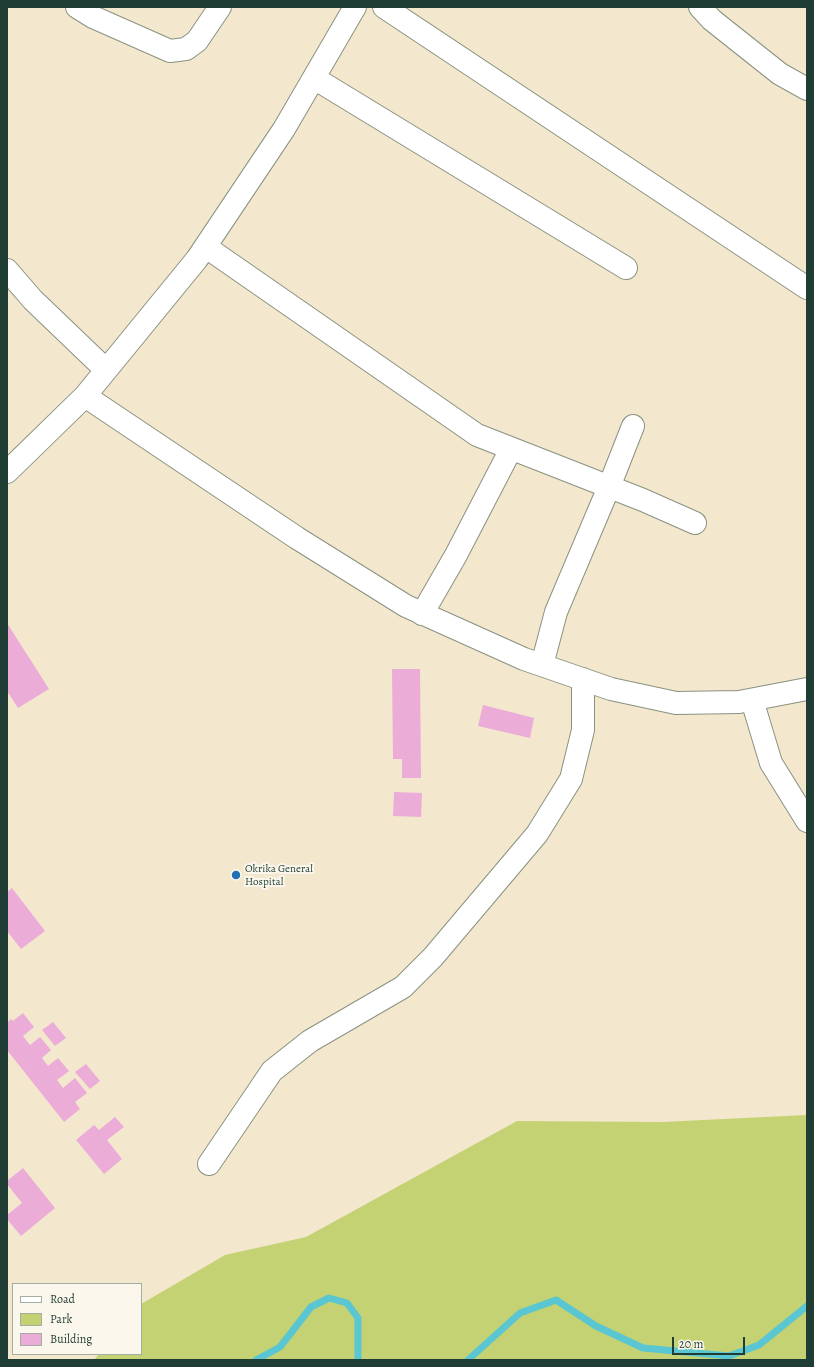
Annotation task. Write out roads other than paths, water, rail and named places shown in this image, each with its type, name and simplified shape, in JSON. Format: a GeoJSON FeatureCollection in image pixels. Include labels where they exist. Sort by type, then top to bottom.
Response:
{"type":"FeatureCollection","features":[{"type":"Feature","properties":{"kind":"street"},"geometry":{"type":"LineString","coordinates":[[77,7],[93,17],[170,51],[186,49],[197,41],[220,7]]}},
{"type":"Feature","properties":{"kind":"street"},"geometry":{"type":"LineString","coordinates":[[7,472],[85,396],[105,369],[206,247],[284,129],[355,7]]}},
{"type":"Feature","properties":{"kind":"street"},"geometry":{"type":"LineString","coordinates":[[384,7],[807,288]]}},
{"type":"Feature","properties":{"kind":"street"},"geometry":{"type":"LineString","coordinates":[[700,7],[712,20],[780,74],[807,89]]}},
{"type":"Feature","properties":{"kind":"street"},"geometry":{"type":"LineString","coordinates":[[314,78],[626,268]]}},
{"type":"Feature","properties":{"kind":"street"},"geometry":{"type":"LineString","coordinates":[[206,247],[476,435],[610,487],[695,523]]}},
{"type":"Feature","properties":{"kind":"street"},"geometry":{"type":"LineString","coordinates":[[7,270],[33,300],[105,369]]}},
{"type":"Feature","properties":{"kind":"street"},"geometry":{"type":"LineString","coordinates":[[85,396],[297,538],[406,606],[542,665],[611,689],[676,703],[739,702],[807,689]]}},
{"type":"Feature","properties":{"kind":"street"},"geometry":{"type":"LineString","coordinates":[[542,665],[556,612],[610,487],[632,426]]}},
{"type":"Feature","properties":{"kind":"street"},"geometry":{"type":"LineString","coordinates":[[422,614],[456,555],[511,449]]}},
{"type":"Feature","properties":{"kind":"street"},"geometry":{"type":"LineString","coordinates":[[209,1164],[272,1071],[310,1041],[403,987],[433,957],[537,834],[571,779],[583,730],[583,680]]}},
{"type":"Feature","properties":{"kind":"street"},"geometry":{"type":"LineString","coordinates":[[752,700],[771,763],[807,821]]}},
{"type":"Feature","properties":{"kind":"waterway"},"geometry":{"type":"LineString","coordinates":[[256,1360],[280,1347],[311,1307],[329,1298],[347,1303],[358,1318],[358,1360]]}},
{"type":"Feature","properties":{"kind":"waterway"},"geometry":{"type":"LineString","coordinates":[[468,1360],[520,1313],[556,1300],[596,1326],[643,1348],[729,1356],[759,1345],[807,1306]]}},
{"type":"Feature","properties":{"kind":"place","name":"Okrika General Hospital"},"geometry":{"type":"Point","coordinates":[236,875]}}]}
